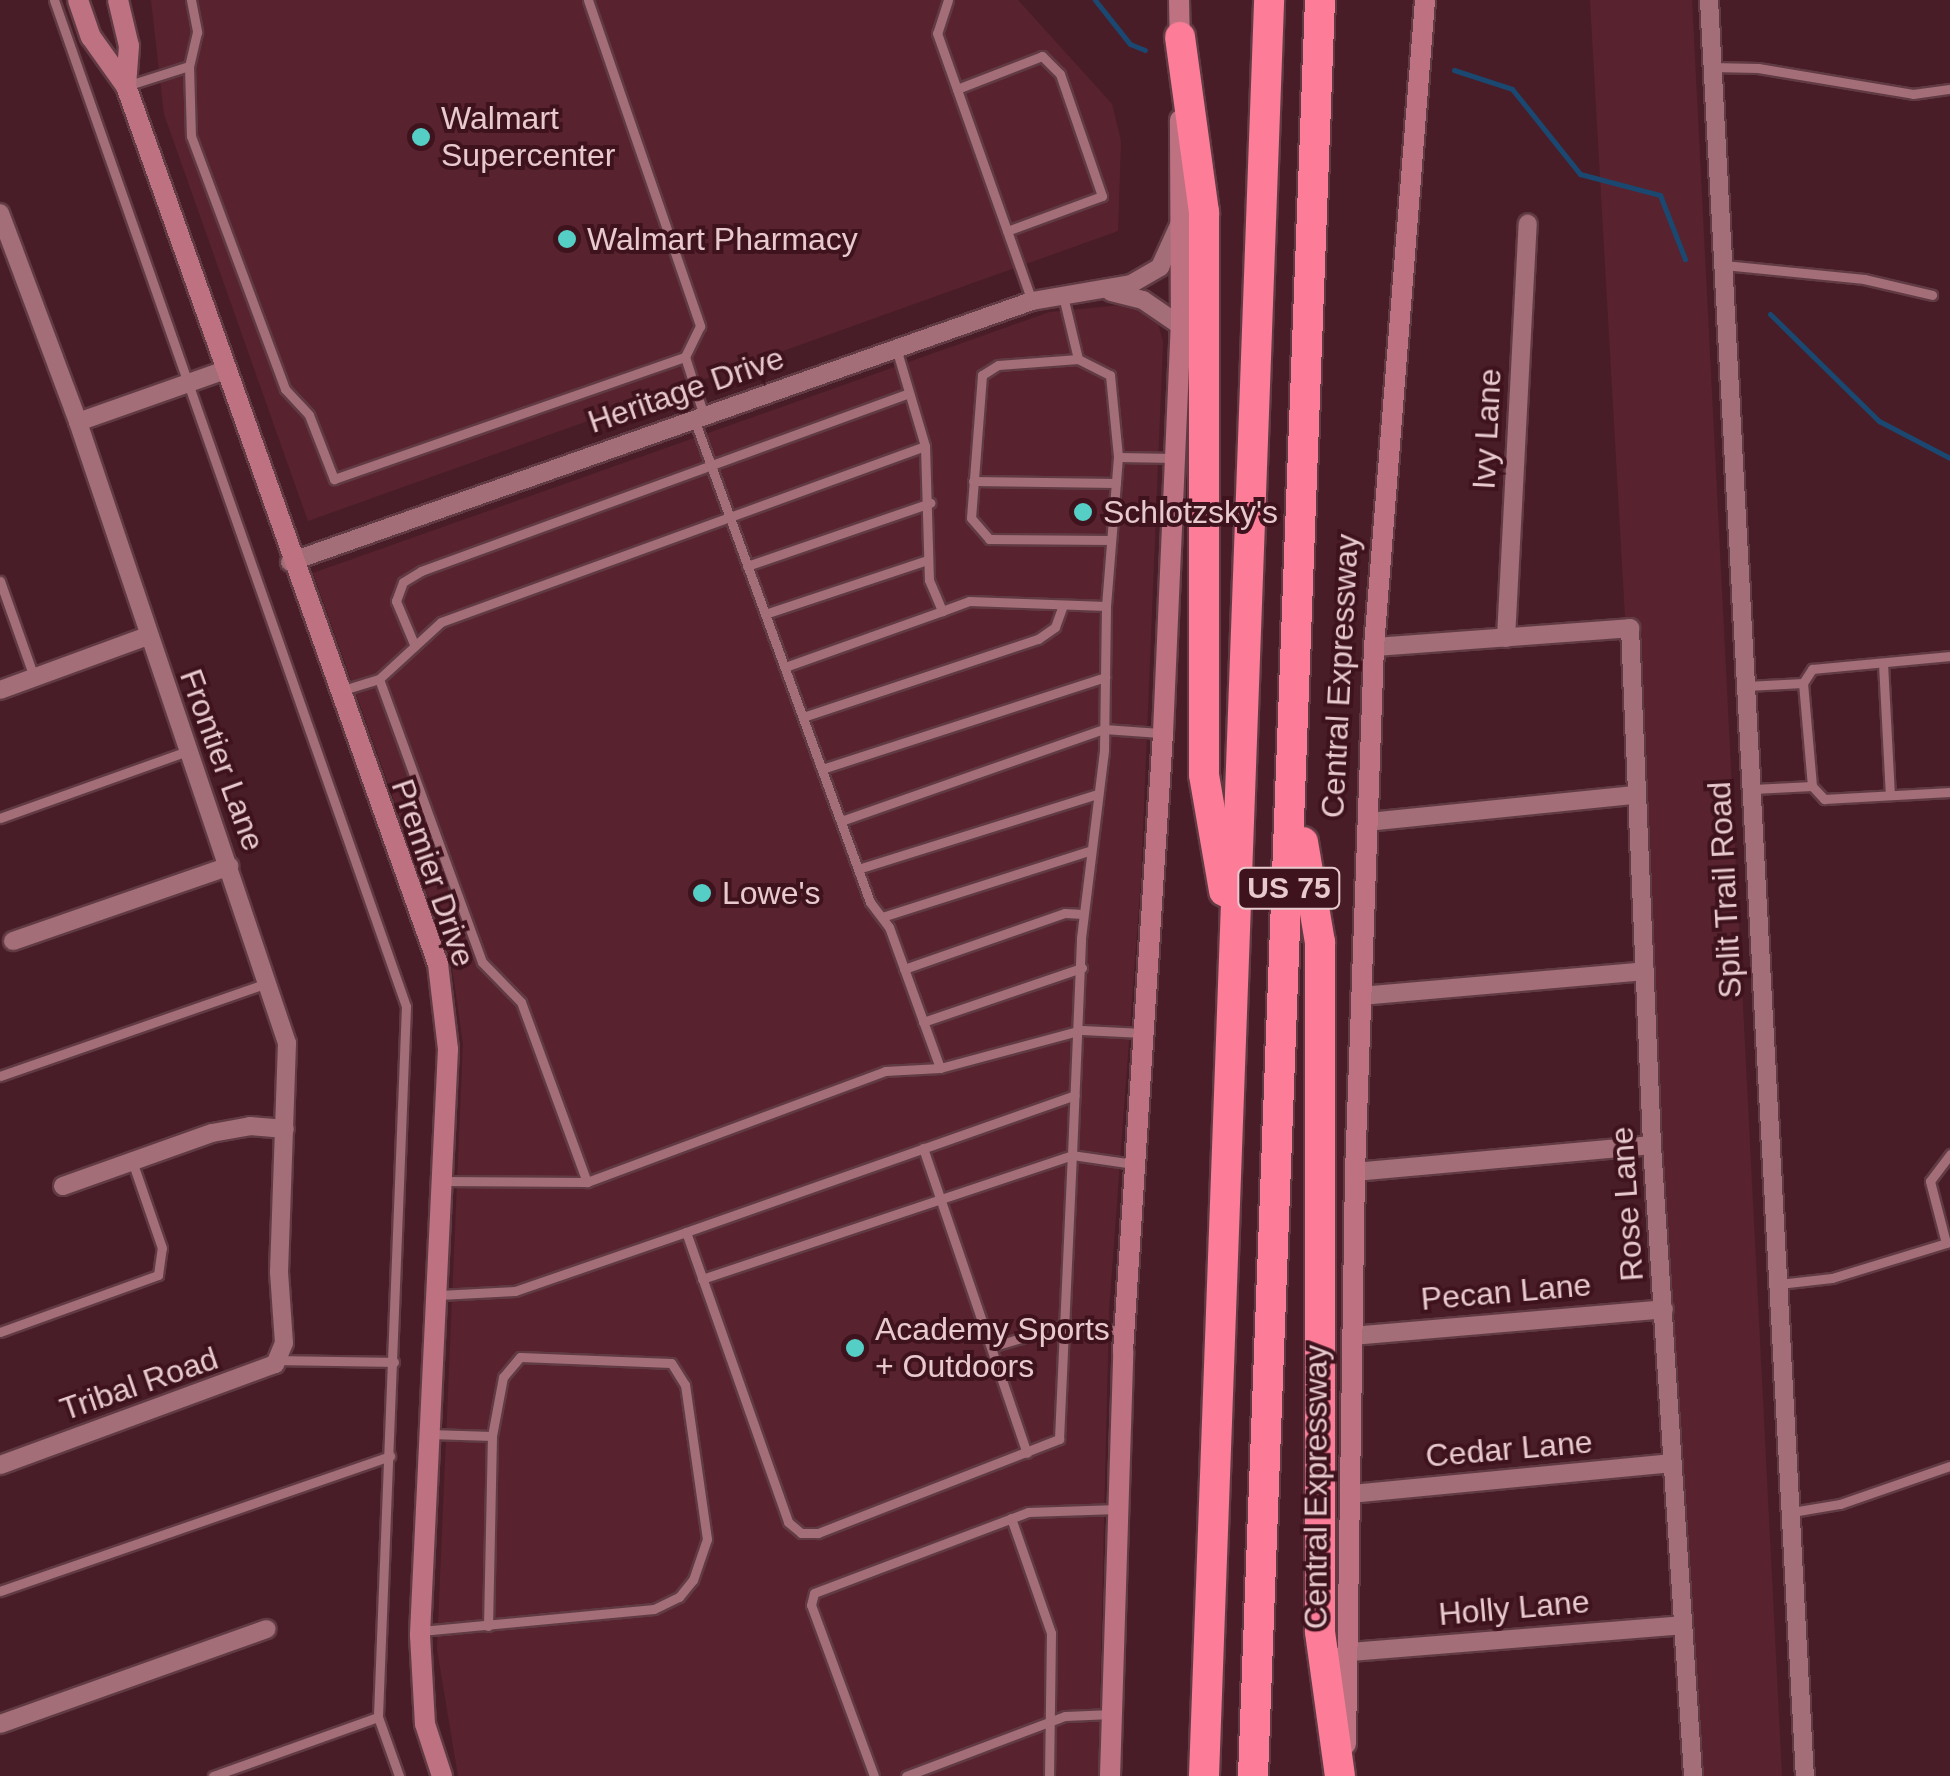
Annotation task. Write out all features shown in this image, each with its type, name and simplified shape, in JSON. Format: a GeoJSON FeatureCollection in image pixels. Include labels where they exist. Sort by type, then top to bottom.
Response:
{"type":"FeatureCollection","features":[{"type":"Feature","properties":{"kind":"highway","name":"US 75"},"geometry":{"type":"LineString","coordinates":[[1204,1776],[1269,0]]}},
{"type":"Feature","properties":{"kind":"highway","name":"Central Expressway"},"geometry":{"type":"LineString","coordinates":[[1253,1776],[1320,0]]}},
{"type":"Feature","properties":{"kind":"highway"},"geometry":{"type":"LineString","coordinates":[[1180,37],[1204,212],[1204,775],[1234,950]]}},
{"type":"Feature","properties":{"kind":"highway"},"geometry":{"type":"LineString","coordinates":[[1293,782],[1320,942],[1320,1632],[1342,1776]]}},
{"type":"Feature","properties":{"kind":"main road","name":"Premier Drive"},"geometry":{"type":"LineString","coordinates":[[78,0],[98,51],[126,86],[290,562],[438,964],[448,1049],[420,1631],[425,1724],[442,1776]]}},
{"type":"Feature","properties":{"kind":"main road","name":"Premier Drive"},"geometry":{"type":"LineString","coordinates":[[118,0],[129,46],[126,86]]}},
{"type":"Feature","properties":{"kind":"main road"},"geometry":{"type":"LineString","coordinates":[[1110,1776],[1124,1330],[1163,733],[1181,326],[1179,0]]}},
{"type":"Feature","properties":{"kind":"main road","name":"Central Expressway"},"geometry":{"type":"LineString","coordinates":[[1342,1776],[1350,1652],[1355,1172],[1374,647],[1424,0]]}},
{"type":"Feature","properties":{"kind":"street","name":"Split Trail Road"},"geometry":{"type":"LineString","coordinates":[[1709,0],[1805,1776]]}},
{"type":"Feature","properties":{"kind":"street","name":"Frontier Lane"},"geometry":{"type":"LineString","coordinates":[[0,213],[78,422],[145,637],[270,982],[287,1043],[280,1351]]}},
{"type":"Feature","properties":{"kind":"street","name":"Heritage Drive"},"geometry":{"type":"LineString","coordinates":[[290,562],[1032,301],[1106,291],[1160,267],[1180,222]]}},
{"type":"Feature","properties":{"kind":"street","name":"Ivy Lane"},"geometry":{"type":"LineString","coordinates":[[1506,638],[1528,224]]}},
{"type":"Feature","properties":{"kind":"street","name":"Heritage Drive"},"geometry":{"type":"LineString","coordinates":[[1106,291],[1143,300],[1181,326]]}},
{"type":"Feature","properties":{"kind":"street"},"geometry":{"type":"LineString","coordinates":[[78,422],[223,371]]}},
{"type":"Feature","properties":{"kind":"street","name":"Rose Lane"},"geometry":{"type":"LineString","coordinates":[[1506,638],[1630,628],[1652,1145],[1693,1776]]}},
{"type":"Feature","properties":{"kind":"street"},"geometry":{"type":"LineString","coordinates":[[0,690],[145,637]]}},
{"type":"Feature","properties":{"kind":"street"},"geometry":{"type":"LineString","coordinates":[[1374,647],[1506,638]]}},
{"type":"Feature","properties":{"kind":"street"},"geometry":{"type":"LineString","coordinates":[[1368,822],[1636,796]]}},
{"type":"Feature","properties":{"kind":"street"},"geometry":{"type":"LineString","coordinates":[[13,942],[229,866]]}},
{"type":"Feature","properties":{"kind":"street"},"geometry":{"type":"LineString","coordinates":[[1362,996],[1646,971]]}},
{"type":"Feature","properties":{"kind":"street"},"geometry":{"type":"LineString","coordinates":[[62,1186],[212,1132],[250,1126],[285,1129]]}},
{"type":"Feature","properties":{"kind":"street"},"geometry":{"type":"LineString","coordinates":[[1355,1172],[1652,1145]]}},
{"type":"Feature","properties":{"kind":"street","name":"Pecan Lane"},"geometry":{"type":"LineString","coordinates":[[1352,1336],[1664,1309]]}},
{"type":"Feature","properties":{"kind":"street","name":"Tribal Road"},"geometry":{"type":"LineString","coordinates":[[0,1464],[268,1370],[280,1351]]}},
{"type":"Feature","properties":{"kind":"street","name":"Cedar Lane"},"geometry":{"type":"LineString","coordinates":[[1351,1494],[1672,1463]]}},
{"type":"Feature","properties":{"kind":"street","name":"Holly Lane"},"geometry":{"type":"LineString","coordinates":[[1350,1652],[1682,1624]]}},
{"type":"Feature","properties":{"kind":"street"},"geometry":{"type":"LineString","coordinates":[[0,1724],[268,1629]]}},
{"type":"Feature","properties":{"kind":"lane"},"geometry":{"type":"LineString","coordinates":[[54,0],[406,1006],[378,1717],[399,1776]]}},
{"type":"Feature","properties":{"kind":"lane"},"geometry":{"type":"LineString","coordinates":[[191,0],[197,32],[189,66],[191,136],[285,389],[309,415],[334,479],[685,357]]}},
{"type":"Feature","properties":{"kind":"lane"},"geometry":{"type":"LineString","coordinates":[[588,0],[700,326],[685,357],[710,465],[858,869],[904,969],[940,1068]]}},
{"type":"Feature","properties":{"kind":"lane"},"geometry":{"type":"LineString","coordinates":[[948,0],[937,33],[1032,301]]}},
{"type":"Feature","properties":{"kind":"lane"},"geometry":{"type":"LineString","coordinates":[[957,88],[1042,56],[1060,74],[1102,196],[1007,231]]}},
{"type":"Feature","properties":{"kind":"lane"},"geometry":{"type":"LineString","coordinates":[[126,86],[189,66]]}},
{"type":"Feature","properties":{"kind":"lane"},"geometry":{"type":"LineString","coordinates":[[1712,66],[1758,68],[1914,94],[1950,89]]}},
{"type":"Feature","properties":{"kind":"lane"},"geometry":{"type":"LineString","coordinates":[[1724,264],[1864,279],[1932,294]]}},
{"type":"Feature","properties":{"kind":"lane"},"geometry":{"type":"LineString","coordinates":[[1063,296],[1078,359]]}},
{"type":"Feature","properties":{"kind":"lane"},"geometry":{"type":"LineString","coordinates":[[896,348],[925,446],[930,503],[927,560],[942,611]]}},
{"type":"Feature","properties":{"kind":"lane"},"geometry":{"type":"LineString","coordinates":[[686,1232],[780,1501],[801,1533],[818,1532],[1058,1439],[1074,1095],[1082,1030],[1084,914],[1104,729],[1106,606],[1112,540],[1118,458],[1110,432],[1110,375],[1078,359],[998,365],[982,375],[971,518],[980,535],[1112,540]]}},
{"type":"Feature","properties":{"kind":"lane"},"geometry":{"type":"LineString","coordinates":[[414,644],[396,602],[403,582],[909,393]]}},
{"type":"Feature","properties":{"kind":"lane"},"geometry":{"type":"LineString","coordinates":[[338,692],[379,679],[441,622],[925,446]]}},
{"type":"Feature","properties":{"kind":"lane"},"geometry":{"type":"LineString","coordinates":[[1118,458],[1175,458]]}},
{"type":"Feature","properties":{"kind":"lane"},"geometry":{"type":"LineString","coordinates":[[972,481],[1116,483]]}},
{"type":"Feature","properties":{"kind":"lane"},"geometry":{"type":"LineString","coordinates":[[748,566],[930,503]]}},
{"type":"Feature","properties":{"kind":"lane"},"geometry":{"type":"LineString","coordinates":[[765,614],[927,560]]}},
{"type":"Feature","properties":{"kind":"lane"},"geometry":{"type":"LineString","coordinates":[[0,581],[34,677]]}},
{"type":"Feature","properties":{"kind":"lane"},"geometry":{"type":"LineString","coordinates":[[784,668],[969,601],[1106,606]]}},
{"type":"Feature","properties":{"kind":"lane"},"geometry":{"type":"LineString","coordinates":[[803,717],[1038,639],[1055,627],[1063,605]]}},
{"type":"Feature","properties":{"kind":"lane"},"geometry":{"type":"LineString","coordinates":[[1950,656],[1812,669],[1804,683],[1812,786],[1824,799],[1950,792]]}},
{"type":"Feature","properties":{"kind":"lane"},"geometry":{"type":"LineString","coordinates":[[1883,663],[1890,795]]}},
{"type":"Feature","properties":{"kind":"lane"},"geometry":{"type":"LineString","coordinates":[[822,769],[1105,677]]}},
{"type":"Feature","properties":{"kind":"lane"},"geometry":{"type":"LineString","coordinates":[[379,679],[482,962],[521,1002],[587,1182]]}},
{"type":"Feature","properties":{"kind":"lane"},"geometry":{"type":"LineString","coordinates":[[1745,686],[1804,683]]}},
{"type":"Feature","properties":{"kind":"lane"},"geometry":{"type":"LineString","coordinates":[[841,821],[1104,729],[1163,733]]}},
{"type":"Feature","properties":{"kind":"lane"},"geometry":{"type":"LineString","coordinates":[[0,818],[187,751]]}},
{"type":"Feature","properties":{"kind":"lane"},"geometry":{"type":"LineString","coordinates":[[1750,790],[1812,786]]}},
{"type":"Feature","properties":{"kind":"lane"},"geometry":{"type":"LineString","coordinates":[[858,869],[1098,794]]}},
{"type":"Feature","properties":{"kind":"lane"},"geometry":{"type":"LineString","coordinates":[[882,918],[1089,851]]}},
{"type":"Feature","properties":{"kind":"lane"},"geometry":{"type":"LineString","coordinates":[[904,969],[1065,913],[1084,914]]}},
{"type":"Feature","properties":{"kind":"lane"},"geometry":{"type":"LineString","coordinates":[[923,1022],[1082,968]]}},
{"type":"Feature","properties":{"kind":"lane"},"geometry":{"type":"LineString","coordinates":[[0,1076],[270,982]]}},
{"type":"Feature","properties":{"kind":"lane"},"geometry":{"type":"LineString","coordinates":[[442,1181],[587,1182],[885,1072],[940,1068],[1082,1030],[1143,1032]]}},
{"type":"Feature","properties":{"kind":"lane"},"geometry":{"type":"LineString","coordinates":[[436,1295],[515,1292],[1074,1095]]}},
{"type":"Feature","properties":{"kind":"lane"},"geometry":{"type":"LineString","coordinates":[[923,1148],[1026,1453]]}},
{"type":"Feature","properties":{"kind":"lane"},"geometry":{"type":"LineString","coordinates":[[1779,1284],[1832,1278],[1948,1243],[1930,1181],[1950,1154]]}},
{"type":"Feature","properties":{"kind":"lane"},"geometry":{"type":"LineString","coordinates":[[702,1280],[1072,1155],[1135,1164]]}},
{"type":"Feature","properties":{"kind":"lane"},"geometry":{"type":"LineString","coordinates":[[0,1332],[158,1275],[162,1248],[132,1161]]}},
{"type":"Feature","properties":{"kind":"lane"},"geometry":{"type":"LineString","coordinates":[[990,1347],[1065,1324],[1124,1330]]}},
{"type":"Feature","properties":{"kind":"lane"},"geometry":{"type":"LineString","coordinates":[[280,1351],[394,1362]]}},
{"type":"Feature","properties":{"kind":"lane"},"geometry":{"type":"LineString","coordinates":[[420,1631],[488,1626],[654,1609],[680,1597],[694,1580],[708,1539],[685,1384],[671,1363],[520,1358],[503,1378],[492,1436],[488,1626]]}},
{"type":"Feature","properties":{"kind":"lane"},"geometry":{"type":"LineString","coordinates":[[430,1434],[492,1436]]}},
{"type":"Feature","properties":{"kind":"lane"},"geometry":{"type":"LineString","coordinates":[[0,1591],[390,1456]]}},
{"type":"Feature","properties":{"kind":"lane"},"geometry":{"type":"LineString","coordinates":[[1789,1512],[1853,1500],[1950,1466]]}},
{"type":"Feature","properties":{"kind":"lane"},"geometry":{"type":"LineString","coordinates":[[874,1776],[812,1604],[814,1592],[1011,1518],[1118,1509]]}},
{"type":"Feature","properties":{"kind":"lane"},"geometry":{"type":"LineString","coordinates":[[1011,1518],[1051,1633],[1049,1776]]}},
{"type":"Feature","properties":{"kind":"lane"},"geometry":{"type":"LineString","coordinates":[[906,1776],[1052,1721],[1112,1714]]}},
{"type":"Feature","properties":{"kind":"lane"},"geometry":{"type":"LineString","coordinates":[[213,1776],[378,1717]]}},
{"type":"Feature","properties":{"kind":"shaded area"},"geometry":{"type":"Polygon","coordinates":[[[151,0],[1018,0],[1112,104],[1121,141],[1118,231],[308,521],[164,114],[151,0]]]}},
{"type":"Feature","properties":{"kind":"shaded area"},"geometry":{"type":"Polygon","coordinates":[[[1590,0],[1692,0],[1782,1776],[1691,1776],[1590,0]]]}},
{"type":"Feature","properties":{"kind":"shaded area"},"geometry":{"type":"Polygon","coordinates":[[[1131,304],[1156,315],[1163,342],[1141,878],[1109,1310],[1098,1776],[458,1776],[437,1649],[463,1044],[451,960],[313,573],[1050,312],[1131,304]]]}},
{"type":"Feature","properties":{"kind":"waterway"},"geometry":{"type":"LineString","coordinates":[[1095,0],[1130,44],[1145,50]]}},
{"type":"Feature","properties":{"kind":"waterway"},"geometry":{"type":"LineString","coordinates":[[1454,70],[1512,89],[1580,174],[1660,195],[1685,259]]}},
{"type":"Feature","properties":{"kind":"waterway"},"geometry":{"type":"LineString","coordinates":[[1770,314],[1879,421],[1950,458]]}},
{"type":"Feature","properties":{"kind":"place","name":"Walmart Supercenter"},"geometry":{"type":"Point","coordinates":[421,137]}},
{"type":"Feature","properties":{"kind":"place","name":"Walmart Pharmacy"},"geometry":{"type":"Point","coordinates":[567,239]}},
{"type":"Feature","properties":{"kind":"place","name":"Schlotzsky's"},"geometry":{"type":"Point","coordinates":[1083,512]}},
{"type":"Feature","properties":{"kind":"place","name":"Lowe's"},"geometry":{"type":"Point","coordinates":[702,893]}},
{"type":"Feature","properties":{"kind":"place","name":"Academy Sports + Outdoors"},"geometry":{"type":"Point","coordinates":[855,1348]}}]}
